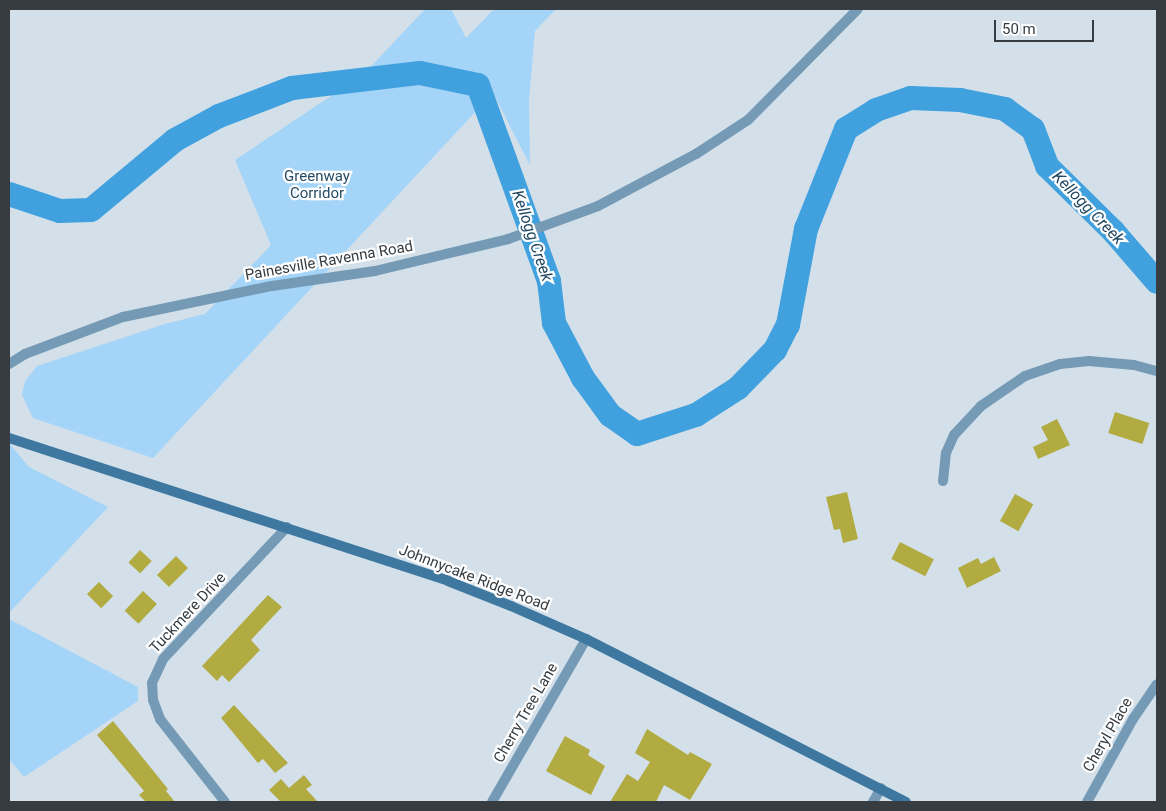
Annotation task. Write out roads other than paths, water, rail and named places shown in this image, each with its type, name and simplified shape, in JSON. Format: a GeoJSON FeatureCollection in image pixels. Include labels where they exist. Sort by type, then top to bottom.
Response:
{"type":"FeatureCollection","features":[{"type":"Feature","properties":{"kind":"main road","name":"Johnnycake Ridge Road"},"geometry":{"type":"LineString","coordinates":[[9,438],[448,581],[586,639],[906,802]]}},
{"type":"Feature","properties":{"kind":"street","name":"Painesville Ravenna Road"},"geometry":{"type":"LineString","coordinates":[[9,364],[25,354],[123,317],[272,286],[375,271],[508,239],[598,206],[696,154],[748,120],[858,9]]}},
{"type":"Feature","properties":{"kind":"street"},"geometry":{"type":"LineString","coordinates":[[943,481],[946,453],[954,435],[981,406],[1026,376],[1060,364],[1089,361],[1134,364],[1157,371]]}},
{"type":"Feature","properties":{"kind":"street","name":"Tuckmere Drive"},"geometry":{"type":"LineString","coordinates":[[225,802],[160,719],[153,700],[152,683],[163,659],[287,527]]}},
{"type":"Feature","properties":{"kind":"street","name":"Cherry Tree Lane"},"geometry":{"type":"LineString","coordinates":[[492,802],[586,639]]}},
{"type":"Feature","properties":{"kind":"street","name":"Cheryl Place"},"geometry":{"type":"LineString","coordinates":[[1087,802],[1133,719],[1157,684]]}},
{"type":"Feature","properties":{"kind":"street"},"geometry":{"type":"LineString","coordinates":[[873,802],[881,788]]}},
{"type":"Feature","properties":{"kind":"waterway","name":"Kellogg Creek"},"geometry":{"type":"LineString","coordinates":[[9,194],[60,211],[91,210],[175,140],[219,116],[292,88],[420,73],[478,85],[549,281],[554,323],[583,378],[610,415],[637,434],[696,415],[738,388],[775,350],[788,325],[806,229],[846,129],[876,110],[911,98],[960,100],[1005,109],[1033,129],[1047,166],[1113,231],[1157,282]]}},
{"type":"Feature","properties":{"kind":"park label","name":"Greenway Corridor"},"geometry":{"type":"Point","coordinates":[317,184]}}]}
